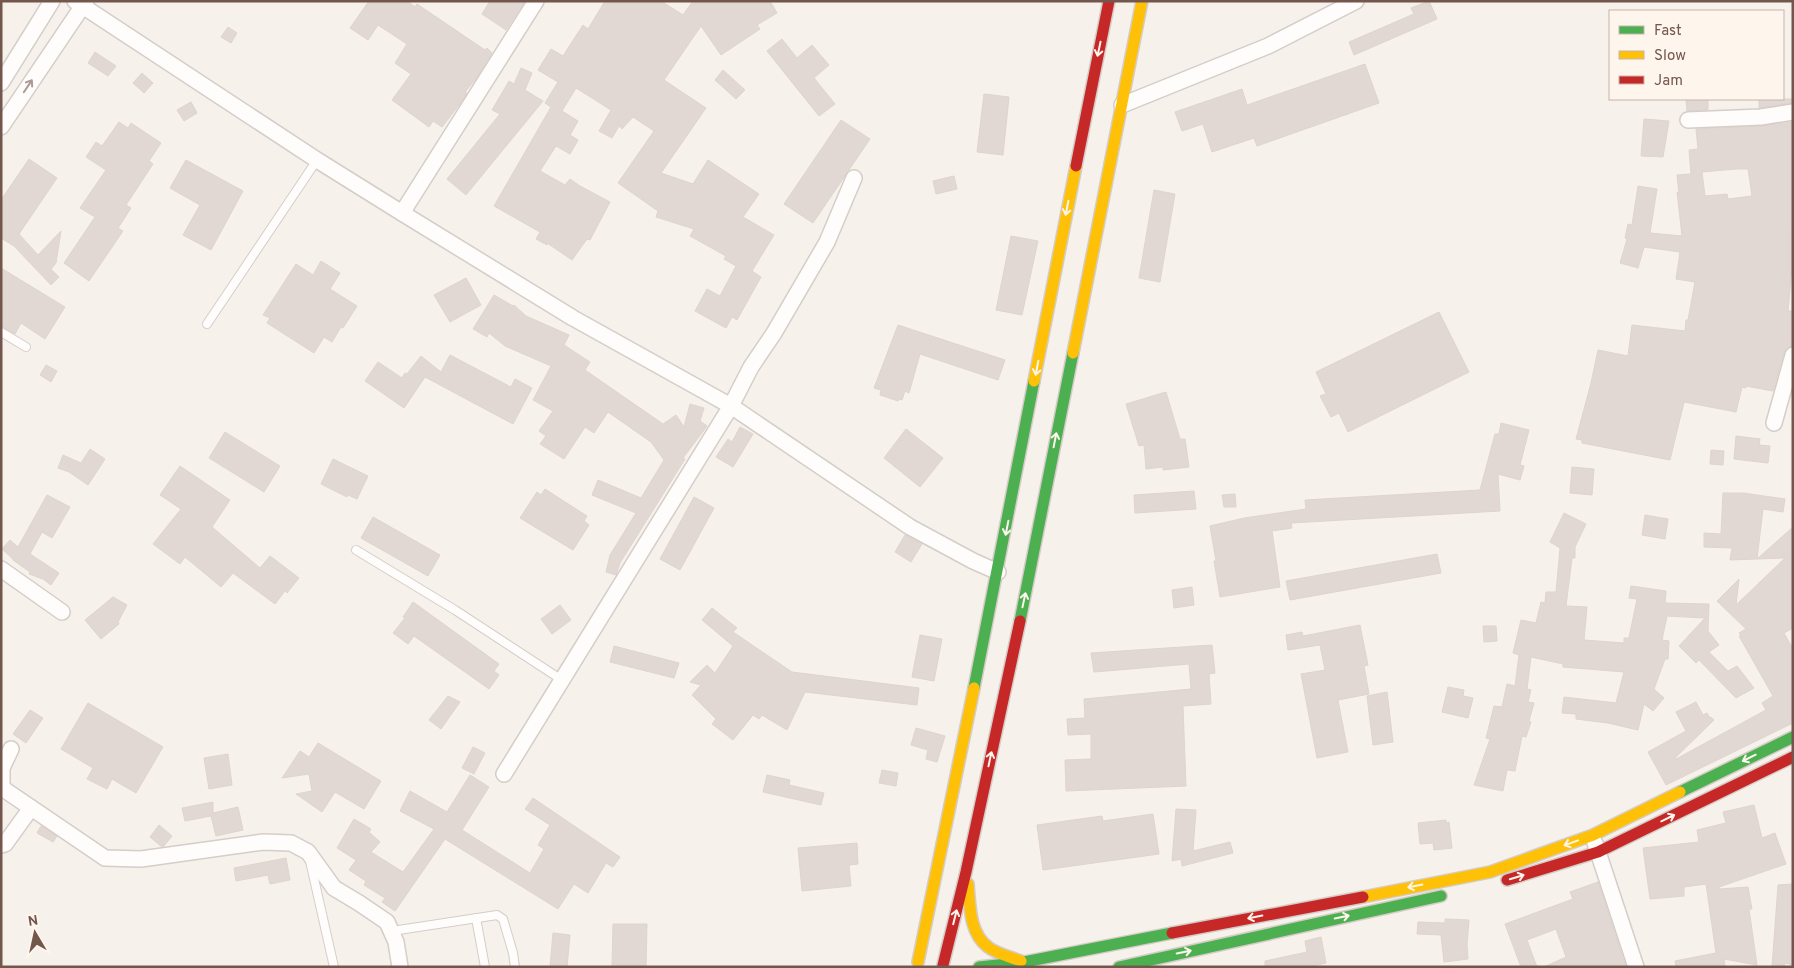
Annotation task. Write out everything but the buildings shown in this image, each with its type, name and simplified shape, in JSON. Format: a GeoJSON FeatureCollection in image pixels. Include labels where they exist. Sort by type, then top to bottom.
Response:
{"type":"FeatureCollection","features":[{"type":"Feature","properties":{"kind":"street"},"geometry":{"type":"LineString","coordinates":[[1,83],[52,1]]}},
{"type":"Feature","properties":{"kind":"street"},"geometry":{"type":"LineString","coordinates":[[402,212],[536,1]]}},
{"type":"Feature","properties":{"kind":"street"},"geometry":{"type":"LineString","coordinates":[[934,963],[998,572],[1086,111],[1109,1]]}},
{"type":"Feature","properties":{"kind":"street"},"geometry":{"type":"LineString","coordinates":[[934,963],[966,872],[1029,578],[1070,359],[1142,1]]}},
{"type":"Feature","properties":{"kind":"street"},"geometry":{"type":"LineString","coordinates":[[1122,105],[1268,46],[1356,1]]}},
{"type":"Feature","properties":{"kind":"street"},"geometry":{"type":"LineString","coordinates":[[1,127],[81,3],[317,160],[573,318],[731,406],[910,526],[973,561],[998,572]]}},
{"type":"Feature","properties":{"kind":"street"},"geometry":{"type":"LineString","coordinates":[[1688,120],[1761,117],[1793,112]]}},
{"type":"Feature","properties":{"kind":"street"},"geometry":{"type":"LineString","coordinates":[[504,774],[731,406],[751,367],[774,333],[827,242],[854,178]]}},
{"type":"Feature","properties":{"kind":"street"},"geometry":{"type":"LineString","coordinates":[[1774,423],[1793,355]]}},
{"type":"Feature","properties":{"kind":"street"},"geometry":{"type":"LineString","coordinates":[[1,569],[62,612]]}},
{"type":"Feature","properties":{"kind":"street"},"geometry":{"type":"LineString","coordinates":[[978,967],[1024,962],[1490,872],[1592,835],[1793,737]]}},
{"type":"Feature","properties":{"kind":"street"},"geometry":{"type":"LineString","coordinates":[[11,749],[2,768],[2,788],[105,858],[141,860],[263,842],[291,843],[308,852],[334,888],[387,922],[392,932],[400,967]]}},
{"type":"Feature","properties":{"kind":"street"},"geometry":{"type":"LineString","coordinates":[[1492,884],[1598,852],[1793,756]]}},
{"type":"Feature","properties":{"kind":"street"},"geometry":{"type":"LineString","coordinates":[[1,845],[5,844],[31,808]]}},
{"type":"Feature","properties":{"kind":"street"},"geometry":{"type":"LineString","coordinates":[[1592,835],[1636,967]]}},
{"type":"Feature","properties":{"kind":"street"},"geometry":{"type":"LineString","coordinates":[[966,872],[972,917],[977,935],[988,948],[1024,962]]}},
{"type":"Feature","properties":{"kind":"street"},"geometry":{"type":"LineString","coordinates":[[1119,967],[1454,893]]}},
{"type":"Feature","properties":{"kind":"street"},"geometry":{"type":"LineString","coordinates":[[906,967],[934,963]]}},
{"type":"Feature","properties":{"kind":"lane"},"geometry":{"type":"LineString","coordinates":[[207,324],[317,160]]}},
{"type":"Feature","properties":{"kind":"lane"},"geometry":{"type":"LineString","coordinates":[[1,332],[26,347]]}},
{"type":"Feature","properties":{"kind":"lane"},"geometry":{"type":"LineString","coordinates":[[356,550],[456,610],[562,680]]}},
{"type":"Feature","properties":{"kind":"lane"},"geometry":{"type":"LineString","coordinates":[[308,852],[334,967]]}},
{"type":"Feature","properties":{"kind":"lane"},"geometry":{"type":"LineString","coordinates":[[392,932],[497,916],[504,919],[515,967]]}},
{"type":"Feature","properties":{"kind":"lane"},"geometry":{"type":"LineString","coordinates":[[476,918],[485,967]]}},
{"type":"Feature","properties":{"kind":"traffic: fast"},"geometry":{"type":"LineString","coordinates":[[1020,621],[1073,353]]}},
{"type":"Feature","properties":{"kind":"traffic: fast"},"geometry":{"type":"LineString","coordinates":[[974,688],[1034,381]]}},
{"type":"Feature","properties":{"kind":"traffic: fast"},"geometry":{"type":"LineString","coordinates":[[1680,792],[1793,737]]}},
{"type":"Feature","properties":{"kind":"traffic: fast"},"geometry":{"type":"LineString","coordinates":[[1119,967],[1441,896]]}},
{"type":"Feature","properties":{"kind":"traffic: fast"},"geometry":{"type":"LineString","coordinates":[[979,967],[1024,962],[1172,933]]}},
{"type":"Feature","properties":{"kind":"traffic: slow"},"geometry":{"type":"LineString","coordinates":[[1073,353],[1142,1]]}},
{"type":"Feature","properties":{"kind":"traffic: slow"},"geometry":{"type":"LineString","coordinates":[[1034,381],[1076,166]]}},
{"type":"Feature","properties":{"kind":"traffic: slow"},"geometry":{"type":"LineString","coordinates":[[918,962],[974,688]]}},
{"type":"Feature","properties":{"kind":"traffic: slow"},"geometry":{"type":"LineString","coordinates":[[1363,897],[1490,872],[1593,835],[1680,792]]}},
{"type":"Feature","properties":{"kind":"traffic: slow"},"geometry":{"type":"LineString","coordinates":[[968,884],[970,909],[977,934],[995,952],[1021,961]]}},
{"type":"Feature","properties":{"kind":"traffic: jam"},"geometry":{"type":"LineString","coordinates":[[1076,166],[1109,1]]}},
{"type":"Feature","properties":{"kind":"traffic: jam"},"geometry":{"type":"LineString","coordinates":[[943,965],[966,872],[1020,621]]}},
{"type":"Feature","properties":{"kind":"traffic: jam"},"geometry":{"type":"LineString","coordinates":[[1507,880],[1598,852],[1793,757]]}},
{"type":"Feature","properties":{"kind":"traffic: jam"},"geometry":{"type":"LineString","coordinates":[[1172,933],[1363,897]]}}]}
